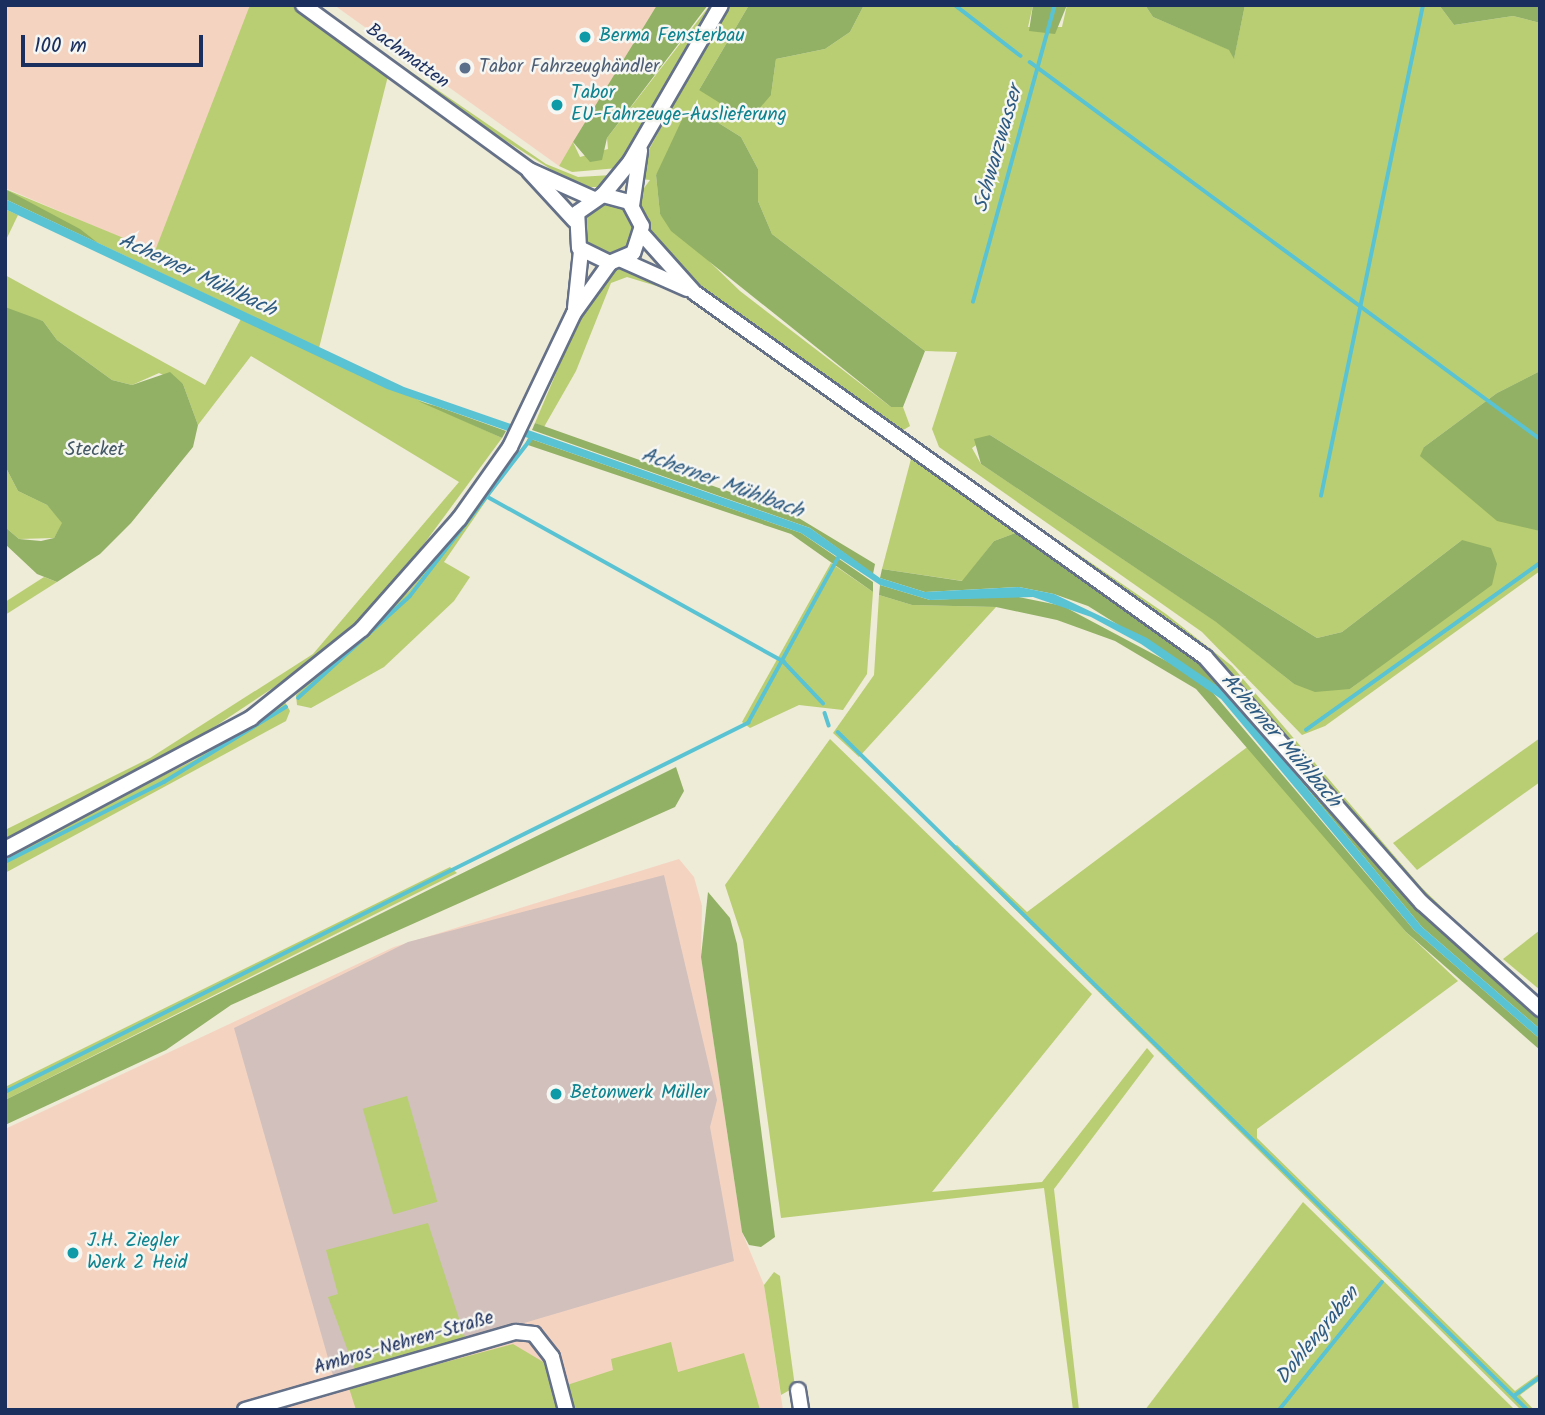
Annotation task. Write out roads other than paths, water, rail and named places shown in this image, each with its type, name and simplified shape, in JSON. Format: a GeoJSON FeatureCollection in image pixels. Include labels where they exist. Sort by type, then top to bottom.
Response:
{"type":"FeatureCollection","features":[{"type":"Feature","properties":{"kind":"street","name":"Bachmatten"},"geometry":{"type":"LineString","coordinates":[[303,5],[528,170]]}},
{"type":"Feature","properties":{"kind":"street"},"geometry":{"type":"LineString","coordinates":[[574,220],[598,197],[640,146],[721,5]]}},
{"type":"Feature","properties":{"kind":"street"},"geometry":{"type":"LineString","coordinates":[[640,146],[632,205],[642,234],[695,293],[1205,657],[1422,903],[1540,1009]]}},
{"type":"Feature","properties":{"kind":"street"},"geometry":{"type":"LineString","coordinates":[[528,170],[598,197],[632,205]]}},
{"type":"Feature","properties":{"kind":"street"},"geometry":{"type":"LineString","coordinates":[[528,170],[574,220],[581,251],[574,313]]}},
{"type":"Feature","properties":{"kind":"street"},"geometry":{"type":"LineString","coordinates":[[5,849],[189,755],[327,660],[413,576],[510,447],[527,419],[574,313],[642,234]]}},
{"type":"Feature","properties":{"kind":"street"},"geometry":{"type":"LineString","coordinates":[[581,251],[695,293]]}},
{"type":"Feature","properties":{"kind":"street","name":"Ambros-Nehren-Straße"},"geometry":{"type":"LineString","coordinates":[[245,1410],[516,1332],[534,1335],[552,1357],[566,1410]]}},
{"type":"Feature","properties":{"kind":"street"},"geometry":{"type":"LineString","coordinates":[[798,1390],[801,1410]]}},
{"type":"Feature","properties":{"kind":"water"},"geometry":{"type":"Polygon","coordinates":[[[5,199],[404,387],[810,528],[880,578],[925,592],[1019,587],[1054,594],[1147,638],[1229,694],[1422,927],[1540,1029],[1540,1039],[1414,930],[1221,699],[1141,644],[1091,617],[1033,597],[930,600],[880,585],[801,533],[387,389],[5,209],[5,199]]]}},
{"type":"Feature","properties":{"kind":"waterway"},"geometry":{"type":"LineString","coordinates":[[955,5],[1021,56]]}},
{"type":"Feature","properties":{"kind":"waterway","name":"Schwarzwasser"},"geometry":{"type":"LineString","coordinates":[[973,302],[1055,5]]}},
{"type":"Feature","properties":{"kind":"waterway"},"geometry":{"type":"LineString","coordinates":[[1321,496],[1423,5]]}},
{"type":"Feature","properties":{"kind":"waterway"},"geometry":{"type":"LineString","coordinates":[[1030,62],[1540,439]]}},
{"type":"Feature","properties":{"kind":"waterway"},"geometry":{"type":"LineString","coordinates":[[298,698],[410,596],[533,436]]}},
{"type":"Feature","properties":{"kind":"waterway"},"geometry":{"type":"LineString","coordinates":[[488,497],[784,662],[823,703]]}},
{"type":"Feature","properties":{"kind":"waterway"},"geometry":{"type":"LineString","coordinates":[[5,1092],[748,723],[839,556]]}},
{"type":"Feature","properties":{"kind":"waterway"},"geometry":{"type":"LineString","coordinates":[[1306,730],[1540,563]]}},
{"type":"Feature","properties":{"kind":"waterway"},"geometry":{"type":"LineString","coordinates":[[5,862],[164,782],[286,707]]}},
{"type":"Feature","properties":{"kind":"waterway"},"geometry":{"type":"LineString","coordinates":[[825,713],[829,725]]}},
{"type":"Feature","properties":{"kind":"waterway"},"geometry":{"type":"LineString","coordinates":[[838,732],[1528,1410]]}},
{"type":"Feature","properties":{"kind":"waterway","name":"Dohlengraben"},"geometry":{"type":"LineString","coordinates":[[1279,1410],[1382,1282]]}},
{"type":"Feature","properties":{"kind":"waterway"},"geometry":{"type":"LineString","coordinates":[[1514,1396],[1540,1377]]}},
{"type":"Feature","properties":{"kind":"place","name":"Berma Fensterbau"},"geometry":{"type":"Point","coordinates":[585,37]}},
{"type":"Feature","properties":{"kind":"place","name":"Tabor Fahrzeughändler"},"geometry":{"type":"Point","coordinates":[465,68]}},
{"type":"Feature","properties":{"kind":"place","name":"Tabor EU-Fahrzeuge-Auslieferung"},"geometry":{"type":"Point","coordinates":[557,105]}},
{"type":"Feature","properties":{"kind":"place","name":"Betonwerk Müller"},"geometry":{"type":"Point","coordinates":[556,1094]}},
{"type":"Feature","properties":{"kind":"place","name":"J.H. Ziegler Werk 2 Heid"},"geometry":{"type":"Point","coordinates":[73,1253]}},
{"type":"Feature","properties":{"kind":"water label","name":"Acherner Mühlbach"},"geometry":{"type":"Point","coordinates":[197,276]}},
{"type":"Feature","properties":{"kind":"water label","name":"Acherner Mühlbach"},"geometry":{"type":"Point","coordinates":[722,484]}},
{"type":"Feature","properties":{"kind":"water label","name":"Acherner Mühlbach"},"geometry":{"type":"Point","coordinates":[1280,741]}},
{"type":"Feature","properties":{"kind":"park label","name":"Stecket"},"geometry":{"type":"Point","coordinates":[95,451]}}]}
